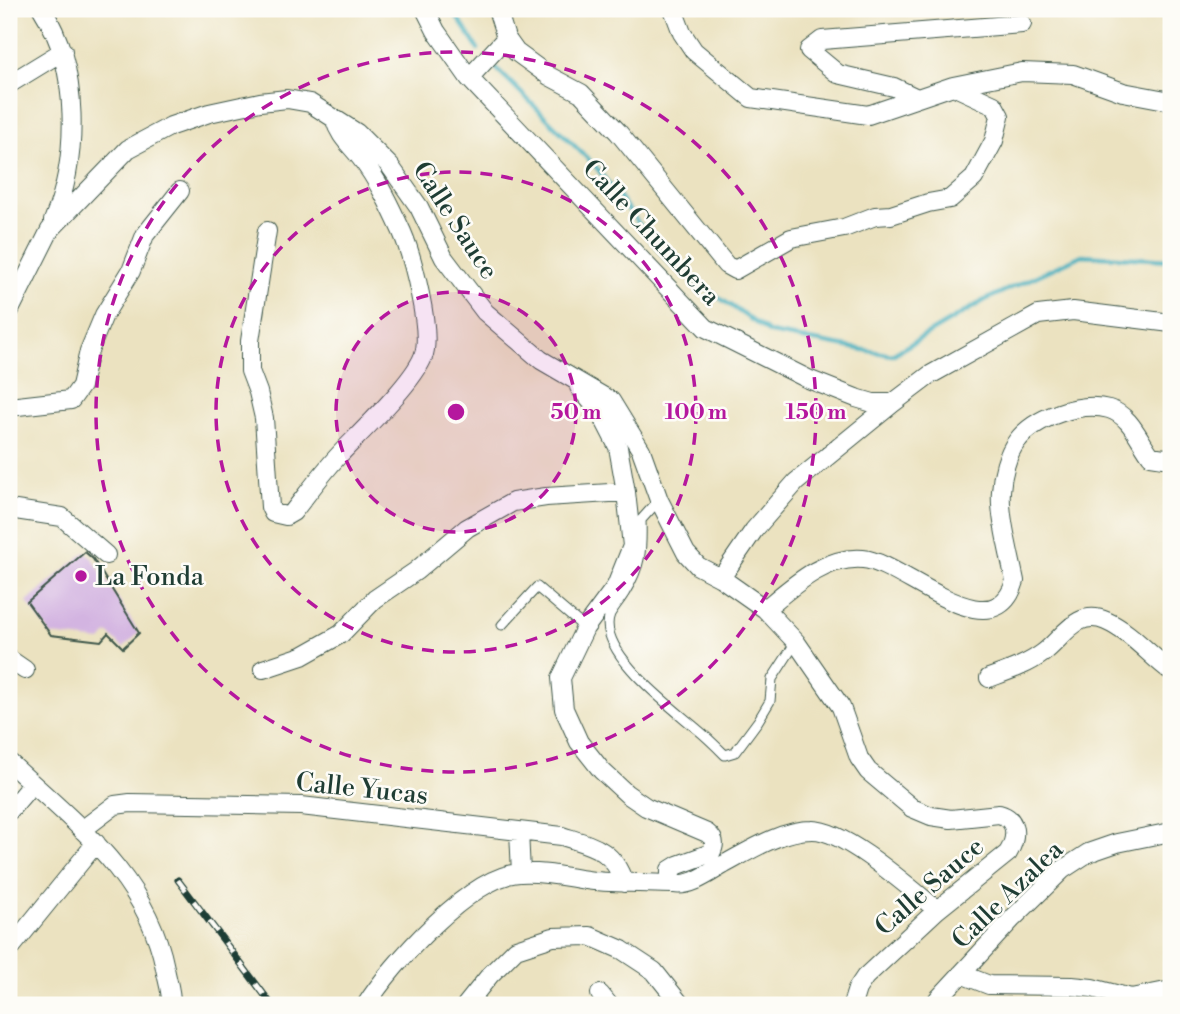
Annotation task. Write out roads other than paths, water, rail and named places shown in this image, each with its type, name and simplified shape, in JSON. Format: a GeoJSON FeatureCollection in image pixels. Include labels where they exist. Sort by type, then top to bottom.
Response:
{"type":"FeatureCollection","features":[{"type":"Feature","properties":{"kind":"street"},"geometry":{"type":"LineString","coordinates":[[43,9],[63,51],[69,81],[68,176],[50,230]]}},
{"type":"Feature","properties":{"kind":"street","name":"Calle Chumbera"},"geometry":{"type":"LineString","coordinates":[[425,9],[436,32],[469,78],[706,328],[748,351],[844,394],[873,403],[893,403]]}},
{"type":"Feature","properties":{"kind":"street","name":"Calle Chumbera"},"geometry":{"type":"LineString","coordinates":[[497,9],[506,38],[516,52],[549,76],[581,93],[618,132],[729,268],[740,268],[790,238],[844,228],[874,216],[950,199],[974,178],[994,141],[1000,116],[994,105],[953,86]]}},
{"type":"Feature","properties":{"kind":"street"},"geometry":{"type":"LineString","coordinates":[[673,9],[682,33],[694,51],[751,98],[868,115],[953,86],[1022,72],[1073,74],[1123,92],[1171,101]]}},
{"type":"Feature","properties":{"kind":"street"},"geometry":{"type":"LineString","coordinates":[[917,98],[894,87],[838,74],[809,50],[822,40],[1022,24]]}},
{"type":"Feature","properties":{"kind":"street"},"geometry":{"type":"LineString","coordinates":[[469,78],[506,38]]}},
{"type":"Feature","properties":{"kind":"street"},"geometry":{"type":"LineString","coordinates":[[9,84],[63,51]]}},
{"type":"Feature","properties":{"kind":"street","name":"Calle Sauce"},"geometry":{"type":"LineString","coordinates":[[9,312],[50,230],[128,149],[171,126],[209,113],[287,99],[310,103],[357,133],[390,166],[419,207],[444,258],[485,312],[541,360],[611,401],[641,450],[659,500],[687,553],[698,566],[721,578],[765,609],[796,642],[841,707],[859,758],[868,771],[912,808],[931,816],[951,820],[999,814],[1012,822],[1015,833],[1008,853],[937,910],[866,977],[857,989],[852,1005]]}},
{"type":"Feature","properties":{"kind":"street"},"geometry":{"type":"LineString","coordinates":[[267,231],[250,341],[250,371],[264,418],[270,507],[273,513],[286,516],[293,512],[338,456],[405,384],[423,357],[426,339],[424,311],[403,234],[360,157],[345,143],[334,118]]}},
{"type":"Feature","properties":{"kind":"street"},"geometry":{"type":"LineString","coordinates":[[9,407],[71,400],[81,386],[89,351],[104,315],[131,271],[145,235],[180,191]]}},
{"type":"Feature","properties":{"kind":"street"},"geometry":{"type":"LineString","coordinates":[[721,578],[754,530],[796,482],[930,375],[1038,315],[1073,311],[1171,323]]}},
{"type":"Feature","properties":{"kind":"street"},"geometry":{"type":"LineString","coordinates":[[570,377],[600,412],[618,447],[632,546],[616,586],[584,628],[561,678],[564,709],[579,742],[602,771],[627,794],[646,807],[713,838],[715,846],[712,853],[670,870],[670,878],[674,884]]}},
{"type":"Feature","properties":{"kind":"street"},"geometry":{"type":"LineString","coordinates":[[765,609],[799,582],[824,567],[855,559],[866,559],[883,565],[945,598],[964,604],[988,608],[1002,605],[1011,594],[1015,581],[1000,493],[1007,462],[1017,440],[1056,414],[1077,408],[1110,410],[1130,423],[1152,456],[1171,457]]}},
{"type":"Feature","properties":{"kind":"street"},"geometry":{"type":"LineString","coordinates":[[263,669],[302,656],[341,634],[375,599],[416,571],[467,528],[513,502],[546,496],[626,492]]}},
{"type":"Feature","properties":{"kind":"street"},"geometry":{"type":"LineString","coordinates":[[9,509],[62,517],[106,555]]}},
{"type":"Feature","properties":{"kind":"street"},"geometry":{"type":"LineString","coordinates":[[989,678],[1021,667],[1044,653],[1070,625],[1091,618],[1105,620],[1127,634],[1171,671]]}},
{"type":"Feature","properties":{"kind":"street"},"geometry":{"type":"LineString","coordinates":[[9,659],[25,670]]}},
{"type":"Feature","properties":{"kind":"street"},"geometry":{"type":"LineString","coordinates":[[9,762],[96,843],[134,888],[162,952],[171,1005]]}},
{"type":"Feature","properties":{"kind":"street"},"geometry":{"type":"LineString","coordinates":[[9,811],[32,783]]}},
{"type":"Feature","properties":{"kind":"street","name":"Calle Yucas"},"geometry":{"type":"LineString","coordinates":[[82,830],[115,805],[130,803],[301,806],[562,836],[600,848],[619,866],[624,883]]}},
{"type":"Feature","properties":{"kind":"street"},"geometry":{"type":"LineString","coordinates":[[366,1005],[407,950],[440,919],[490,882],[505,875],[521,873],[624,883],[681,885],[698,879],[767,842],[813,829],[836,835],[889,871],[937,910]]}},
{"type":"Feature","properties":{"kind":"street"},"geometry":{"type":"LineString","coordinates":[[519,831],[521,873]]}},
{"type":"Feature","properties":{"kind":"street","name":"Calle Azalea"},"geometry":{"type":"LineString","coordinates":[[934,1005],[1013,918],[1062,870],[1088,853],[1116,843],[1171,832]]}},
{"type":"Feature","properties":{"kind":"street"},"geometry":{"type":"LineString","coordinates":[[9,950],[96,843]]}},
{"type":"Feature","properties":{"kind":"street"},"geometry":{"type":"LineString","coordinates":[[466,1005],[516,949],[553,937],[590,936],[622,950],[654,971],[681,1005]]}},
{"type":"Feature","properties":{"kind":"street"},"geometry":{"type":"LineString","coordinates":[[961,974],[989,985],[1082,987],[1130,998],[1171,990]]}},
{"type":"Feature","properties":{"kind":"lane"},"geometry":{"type":"LineString","coordinates":[[659,500],[641,520],[643,551],[634,577],[610,615],[607,631],[625,663],[641,681],[725,755],[735,752],[758,721],[770,701],[772,679],[796,642]]}},
{"type":"Feature","properties":{"kind":"lane"},"geometry":{"type":"LineString","coordinates":[[502,625],[537,587],[584,628]]}},
{"type":"Feature","properties":{"kind":"waterway"},"geometry":{"type":"LineString","coordinates":[[452,9],[478,49]]}},
{"type":"Feature","properties":{"kind":"waterway"},"geometry":{"type":"LineString","coordinates":[[496,68],[596,167],[668,262],[770,333],[892,355],[985,300],[1082,255],[1171,260]]}},
{"type":"Feature","properties":{"kind":"railway"},"geometry":{"type":"LineString","coordinates":[[178,880],[272,1005]]}},
{"type":"Feature","properties":{"kind":"place","name":"La Fonda"},"geometry":{"type":"Point","coordinates":[81,576]}}]}
